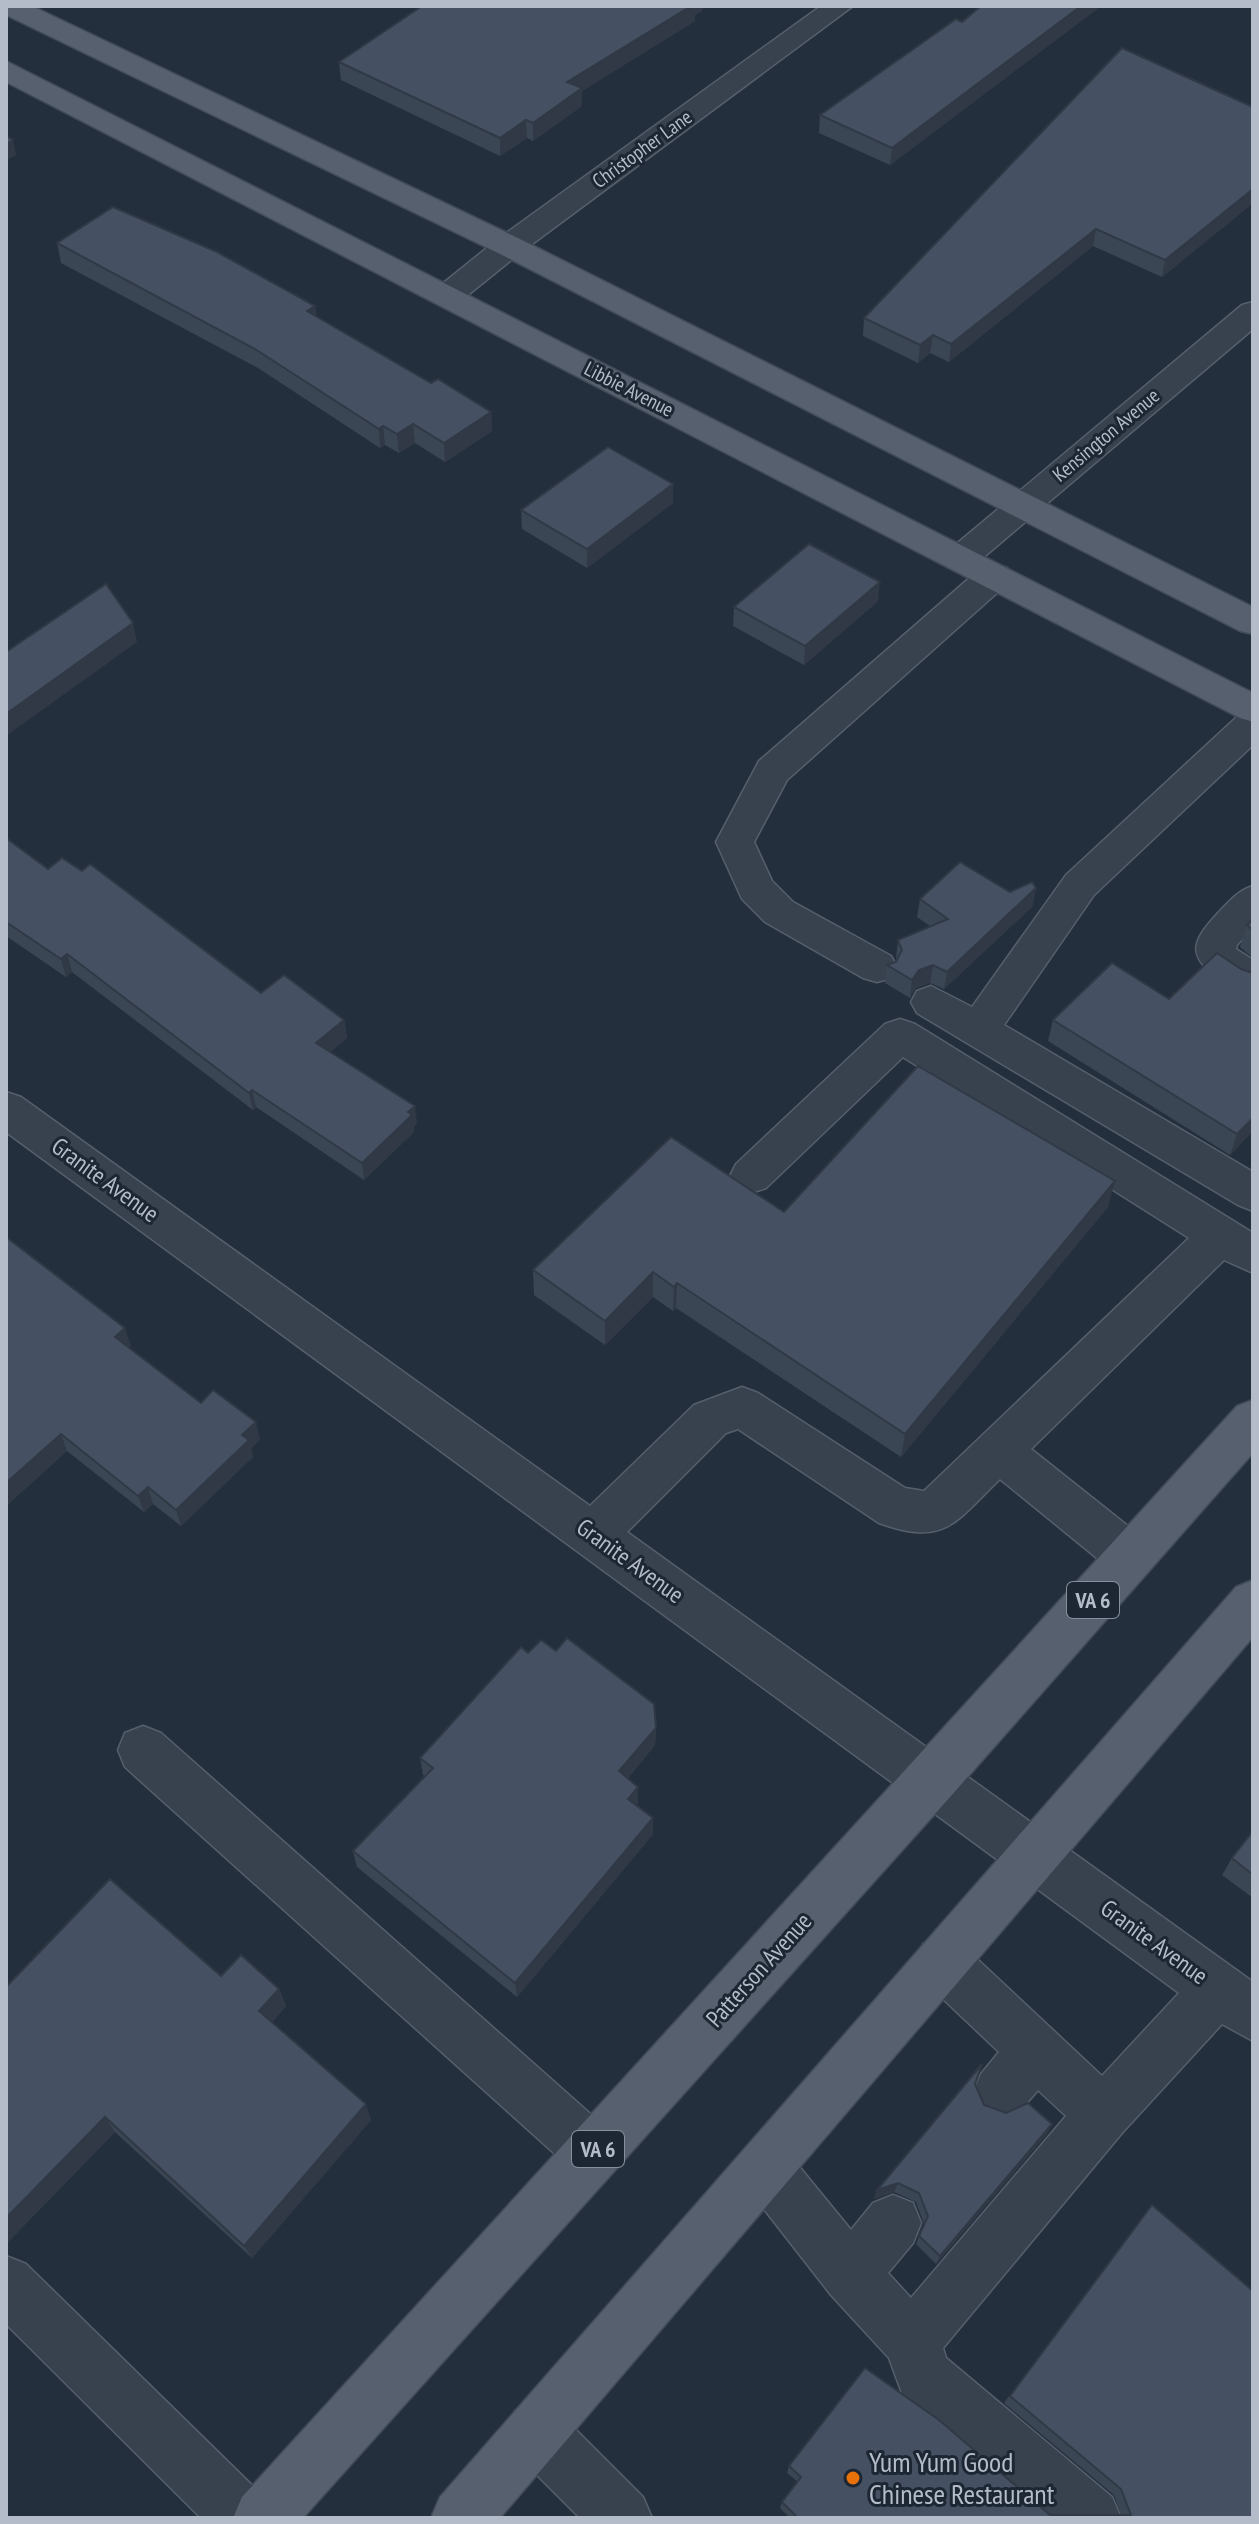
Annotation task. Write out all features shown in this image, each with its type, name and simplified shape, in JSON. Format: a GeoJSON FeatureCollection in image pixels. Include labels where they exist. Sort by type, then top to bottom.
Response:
{"type":"FeatureCollection","features":[{"type":"Feature","properties":{"kind":"main road"},"geometry":{"type":"LineString","coordinates":[[9,6],[509,246],[1253,622]]}},
{"type":"Feature","properties":{"kind":"main road","name":"Libbie Avenue"},"geometry":{"type":"LineString","coordinates":[[6,70],[1253,709]]}},
{"type":"Feature","properties":{"kind":"main road","name":"Patterson Avenue"},"geometry":{"type":"LineString","coordinates":[[263,2518],[933,1779],[1253,1420]]}},
{"type":"Feature","properties":{"kind":"main road"},"geometry":{"type":"LineString","coordinates":[[461,2518],[1253,1602]]}},
{"type":"Feature","properties":{"kind":"street","name":"Christopher Lane"},"geometry":{"type":"LineString","coordinates":[[447,296],[509,246],[839,6]]}},
{"type":"Feature","properties":{"kind":"street","name":"Kensington Avenue"},"geometry":{"type":"LineString","coordinates":[[960,559],[1253,312]]}},
{"type":"Feature","properties":{"kind":"street"},"geometry":{"type":"LineString","coordinates":[[877,967],[779,912],[756,889],[735,842],[772,771],[994,576]]}},
{"type":"Feature","properties":{"kind":"street"},"geometry":{"type":"LineString","coordinates":[[980,1028],[1080,885],[1253,723]]}},
{"type":"Feature","properties":{"kind":"street"},"geometry":{"type":"LineString","coordinates":[[1253,901],[1217,940],[1216,956],[1253,981]]}},
{"type":"Feature","properties":{"kind":"street"},"geometry":{"type":"LineString","coordinates":[[931,1002],[980,1028],[1253,1193]]}},
{"type":"Feature","properties":{"kind":"street"},"geometry":{"type":"LineString","coordinates":[[593,1534],[710,1419],[742,1407],[896,1508],[933,1513],[998,1450],[1237,1245],[900,1035],[751,1176]]}},
{"type":"Feature","properties":{"kind":"street","name":"Granite Avenue"},"geometry":{"type":"LineString","coordinates":[[6,1109],[1236,2001]]}},
{"type":"Feature","properties":{"kind":"street"},"geometry":{"type":"LineString","coordinates":[[998,1450],[1131,1557]]}},
{"type":"Feature","properties":{"kind":"street"},"geometry":{"type":"LineString","coordinates":[[143,1750],[594,2153]]}},
{"type":"Feature","properties":{"kind":"street"},"geometry":{"type":"LineString","coordinates":[[942,1962],[1103,2114]]}},
{"type":"Feature","properties":{"kind":"street"},"geometry":{"type":"LineString","coordinates":[[912,2341],[1103,2114],[1236,2001]]}},
{"type":"Feature","properties":{"kind":"street"},"geometry":{"type":"LineString","coordinates":[[1000,2093],[1035,2051]]}},
{"type":"Feature","properties":{"kind":"street"},"geometry":{"type":"LineString","coordinates":[[765,2167],[851,2275],[912,2341],[923,2376],[1091,2518]]}},
{"type":"Feature","properties":{"kind":"street"},"geometry":{"type":"LineString","coordinates":[[851,2275],[893,2223]]}},
{"type":"Feature","properties":{"kind":"street"},"geometry":{"type":"LineString","coordinates":[[6,2284],[243,2518]]}},
{"type":"Feature","properties":{"kind":"street"},"geometry":{"type":"LineString","coordinates":[[536,2432],[622,2518]]}},
{"type":"Feature","properties":{"kind":"building"},"geometry":{"type":"Polygon","coordinates":[[[422,6],[691,6],[567,82],[582,88],[533,123],[526,120],[500,138],[339,62],[422,6]]]}},
{"type":"Feature","properties":{"kind":"building"},"geometry":{"type":"Polygon","coordinates":[[[981,6],[1081,6],[892,148],[820,115],[956,19],[962,22],[981,6]]]}},
{"type":"Feature","properties":{"kind":"building"},"geometry":{"type":"Polygon","coordinates":[[[1122,48],[1253,107],[1253,189],[1165,260],[1096,229],[951,344],[933,335],[920,345],[864,318],[1122,48]]]}},
{"type":"Feature","properties":{"kind":"building"},"geometry":{"type":"Polygon","coordinates":[[[113,207],[217,252],[315,306],[307,311],[431,383],[438,379],[491,412],[444,443],[413,424],[397,434],[383,426],[379,429],[255,349],[57,243],[113,207]]]}},
{"type":"Feature","properties":{"kind":"building"},"geometry":{"type":"Polygon","coordinates":[[[608,447],[673,484],[587,549],[521,510],[608,447]]]}},
{"type":"Feature","properties":{"kind":"building"},"geometry":{"type":"Polygon","coordinates":[[[809,544],[880,582],[805,646],[734,607],[809,544]]]}},
{"type":"Feature","properties":{"kind":"building"},"geometry":{"type":"Polygon","coordinates":[[[106,584],[133,623],[6,714],[6,652],[106,584]]]}},
{"type":"Feature","properties":{"kind":"building"},"geometry":{"type":"Polygon","coordinates":[[[6,838],[48,869],[62,858],[82,871],[90,864],[261,993],[284,975],[344,1020],[316,1043],[415,1106],[408,1112],[412,1115],[362,1163],[252,1090],[249,1093],[67,954],[61,959],[6,922],[6,838]]]}},
{"type":"Feature","properties":{"kind":"building"},"geometry":{"type":"Polygon","coordinates":[[[960,862],[1010,892],[1032,882],[1036,888],[947,972],[933,965],[919,970],[912,980],[887,965],[896,962],[902,950],[898,940],[948,919],[920,899],[960,862]]]}},
{"type":"Feature","properties":{"kind":"building"},"geometry":{"type":"Polygon","coordinates":[[[1217,953],[1253,973],[1253,1118],[1237,1134],[1053,1020],[1112,963],[1169,999],[1217,953]]]}},
{"type":"Feature","properties":{"kind":"building"},"geometry":{"type":"Polygon","coordinates":[[[918,1066],[1115,1181],[905,1434],[677,1283],[674,1287],[653,1272],[605,1321],[533,1270],[671,1137],[784,1212],[918,1066]]]}},
{"type":"Feature","properties":{"kind":"building"},"geometry":{"type":"Polygon","coordinates":[[[6,1237],[125,1328],[115,1337],[201,1403],[213,1390],[256,1422],[242,1435],[249,1440],[176,1510],[148,1487],[138,1496],[61,1434],[6,1483],[6,1237]]]}},
{"type":"Feature","properties":{"kind":"building"},"geometry":{"type":"Polygon","coordinates":[[[567,1638],[654,1704],[656,1728],[619,1771],[638,1787],[628,1799],[653,1818],[515,1983],[353,1851],[433,1768],[420,1758],[521,1647],[528,1653],[541,1640],[556,1651],[567,1638]]]}},
{"type":"Feature","properties":{"kind":"building"},"geometry":{"type":"Polygon","coordinates":[[[1253,1831],[1253,1875],[1232,1858],[1253,1831]]]}},
{"type":"Feature","properties":{"kind":"building"},"geometry":{"type":"Polygon","coordinates":[[[110,1879],[221,1976],[241,1955],[279,1989],[259,2011],[366,2104],[244,2246],[105,2117],[6,2218],[6,1987],[110,1879]]]}},
{"type":"Feature","properties":{"kind":"building"},"geometry":{"type":"Polygon","coordinates":[[[982,2064],[975,2084],[984,2105],[1006,2113],[1028,2103],[1052,2124],[940,2256],[919,2236],[928,2216],[919,2193],[898,2183],[877,2190],[982,2064]]]}},
{"type":"Feature","properties":{"kind":"building"},"geometry":{"type":"Polygon","coordinates":[[[1152,2205],[1253,2291],[1253,2518],[798,2518],[782,2502],[801,2477],[789,2466],[865,2368],[939,2420],[1050,2515],[1131,2515],[1121,2489],[1010,2396],[1152,2205]]]}},
{"type":"Feature","properties":{"kind":"place","name":"Yum Yum Good Chinese Restaurant"},"geometry":{"type":"Point","coordinates":[853,2478]}}]}
